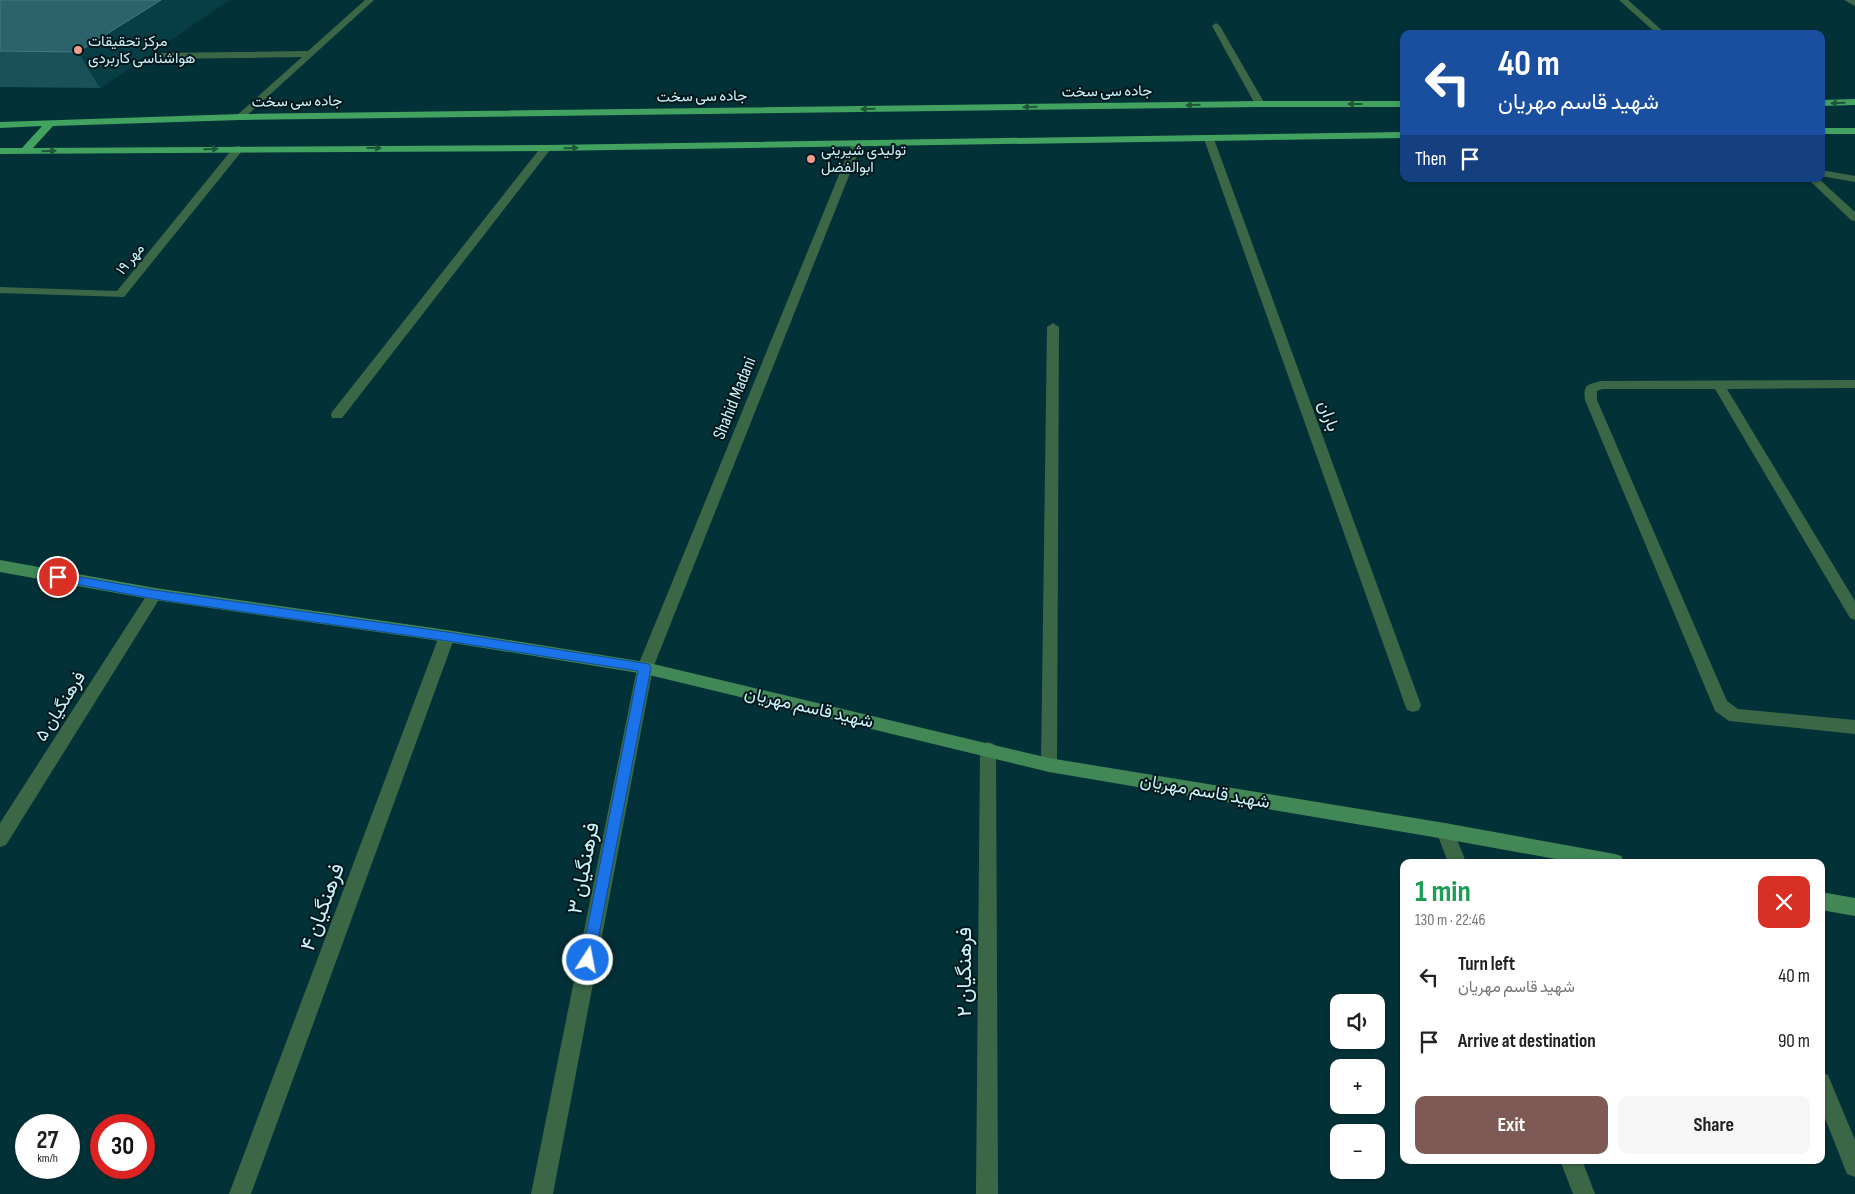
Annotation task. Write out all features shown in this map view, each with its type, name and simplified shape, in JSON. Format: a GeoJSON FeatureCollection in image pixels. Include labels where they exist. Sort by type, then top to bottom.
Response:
{"type":"FeatureCollection","features":[{"type":"Feature","properties":{"kind":"main road"},"geometry":{"type":"LineString","coordinates":[[1825,103],[1855,102]]}},
{"type":"Feature","properties":{"kind":"main road","name":"جاده سی سخت"},"geometry":{"type":"LineString","coordinates":[[0,125],[49,125],[240,117],[1260,104],[1400,104]]}},
{"type":"Feature","properties":{"kind":"main road"},"geometry":{"type":"LineString","coordinates":[[25,151],[49,125]]}},
{"type":"Feature","properties":{"kind":"main road"},"geometry":{"type":"LineString","coordinates":[[1825,131],[1855,131]]}},
{"type":"Feature","properties":{"kind":"main road"},"geometry":{"type":"LineString","coordinates":[[0,151],[546,148],[1400,135]]}},
{"type":"Feature","properties":{"kind":"street"},"geometry":{"type":"LineString","coordinates":[[240,117],[370,0]]}},
{"type":"Feature","properties":{"kind":"street"},"geometry":{"type":"LineString","coordinates":[[1623,0],[1657,30]]}},
{"type":"Feature","properties":{"kind":"street"},"geometry":{"type":"LineString","coordinates":[[1848,0],[1855,3]]}},
{"type":"Feature","properties":{"kind":"street"},"geometry":{"type":"LineString","coordinates":[[1216,26],[1260,104]]}},
{"type":"Feature","properties":{"kind":"street"},"geometry":{"type":"LineString","coordinates":[[160,56],[311,54]]}},
{"type":"Feature","properties":{"kind":"street","name":"باران"},"geometry":{"type":"LineString","coordinates":[[1209,139],[1413,705]]}},
{"type":"Feature","properties":{"kind":"street","name":"Shahid Madani"},"geometry":{"type":"LineString","coordinates":[[645,668],[857,143]]}},
{"type":"Feature","properties":{"kind":"street"},"geometry":{"type":"LineString","coordinates":[[337,415],[546,148]]}},
{"type":"Feature","properties":{"kind":"street","name":"مهر ۱۹"},"geometry":{"type":"LineString","coordinates":[[0,290],[120,294],[238,149]]}},
{"type":"Feature","properties":{"kind":"street"},"geometry":{"type":"LineString","coordinates":[[1825,174],[1855,179]]}},
{"type":"Feature","properties":{"kind":"street"},"geometry":{"type":"LineString","coordinates":[[1816,182],[1855,218]]}},
{"type":"Feature","properties":{"kind":"street"},"geometry":{"type":"LineString","coordinates":[[1048,765],[1053,327]]}},
{"type":"Feature","properties":{"kind":"street"},"geometry":{"type":"LineString","coordinates":[[1855,384],[1601,385],[1590,390],[1591,400],[1721,706],[1735,716],[1855,727]]}},
{"type":"Feature","properties":{"kind":"street"},"geometry":{"type":"LineString","coordinates":[[1719,385],[1855,614]]}},
{"type":"Feature","properties":{"kind":"street","name":"شهید قاسم مهریان"},"geometry":{"type":"LineString","coordinates":[[0,566],[154,594],[447,636],[645,668],[988,749],[1048,765],[1445,831],[1599,859]]}},
{"type":"Feature","properties":{"kind":"street","name":"فرهنگیان ۵"},"geometry":{"type":"LineString","coordinates":[[0,839],[154,594]]}},
{"type":"Feature","properties":{"kind":"street","name":"فرهنگیان ۴"},"geometry":{"type":"LineString","coordinates":[[240,1194],[447,636]]}},
{"type":"Feature","properties":{"kind":"street","name":"فرهنگیان ۳"},"geometry":{"type":"LineString","coordinates":[[542,1194],[645,668]]}},
{"type":"Feature","properties":{"kind":"street","name":"فرهنگیان ۲"},"geometry":{"type":"LineString","coordinates":[[987,1194],[988,749]]}},
{"type":"Feature","properties":{"kind":"street"},"geometry":{"type":"LineString","coordinates":[[1445,831],[1456,859]]}},
{"type":"Feature","properties":{"kind":"street"},"geometry":{"type":"LineString","coordinates":[[1825,902],[1855,907]]}},
{"type":"Feature","properties":{"kind":"street"},"geometry":{"type":"LineString","coordinates":[[1825,1092],[1855,1166]]}},
{"type":"Feature","properties":{"kind":"street"},"geometry":{"type":"LineString","coordinates":[[1573,1164],[1584,1194]]}},
{"type":"Feature","properties":{"kind":"building"},"geometry":{"type":"Polygon","coordinates":[[[0,0],[161,0],[78,52],[0,51],[0,0]]]}},
{"type":"Feature","properties":{"kind":"place","name":"مرکز تحقیقات هواشناسی کاربردی"},"geometry":{"type":"Point","coordinates":[78,50]}},
{"type":"Feature","properties":{"kind":"place","name":"تولیدی شیرینی ابوالفضل"},"geometry":{"type":"Point","coordinates":[811,159]}},
{"type":"Feature","properties":{"kind":"route"},"geometry":{"type":"LineString","coordinates":[[58,577],[154,594],[447,636],[645,668],[588,960]]}}]}
